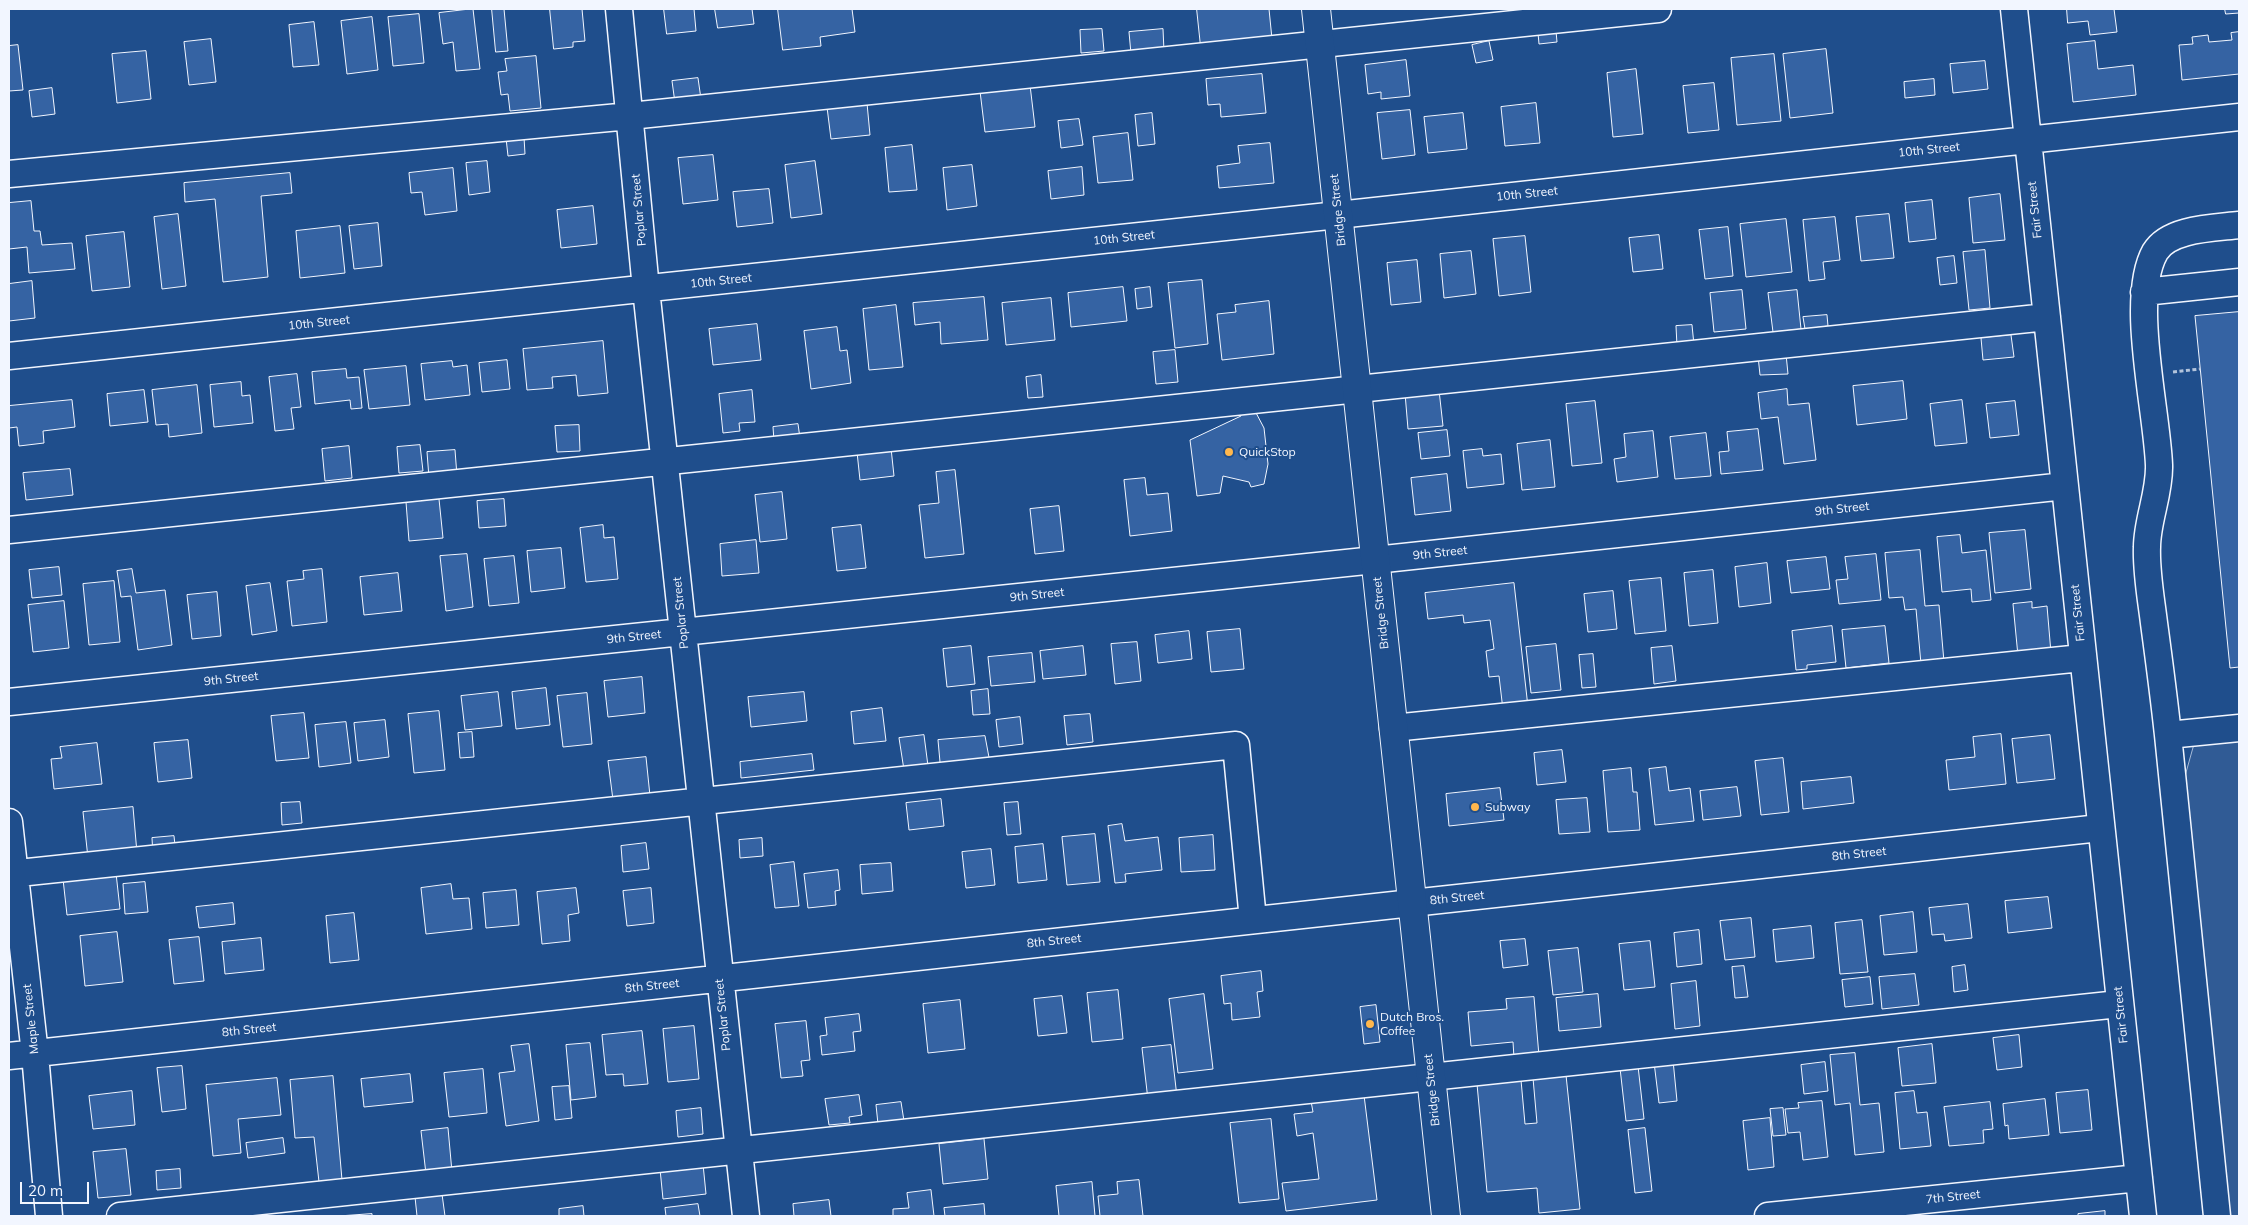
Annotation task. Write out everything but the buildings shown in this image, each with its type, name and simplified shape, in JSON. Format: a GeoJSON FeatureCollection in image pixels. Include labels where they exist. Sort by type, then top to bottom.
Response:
{"type":"FeatureCollection","features":[{"type":"Feature","properties":{"kind":"highway","name":"Bridge Street"},"geometry":{"type":"LineString","coordinates":[[1316,9],[1446,1216]]}},
{"type":"Feature","properties":{"kind":"street","name":"Poplar Street"},"geometry":{"type":"LineString","coordinates":[[619,9],[646,289],[746,1216]]}},
{"type":"Feature","properties":{"kind":"street"},"geometry":{"type":"LineString","coordinates":[[9,174],[630,116],[1658,9]]}},
{"type":"Feature","properties":{"kind":"street","name":"Fair Street"},"geometry":{"type":"LineString","coordinates":[[2014,9],[2142,1216]]}},
{"type":"Feature","properties":{"kind":"street","name":"10th Street"},"geometry":{"type":"LineString","coordinates":[[9,356],[1338,215],[2239,116]]}},
{"type":"Feature","properties":{"kind":"street"},"geometry":{"type":"LineString","coordinates":[[2217,1216],[2168,735],[2148,581],[2147,546],[2160,466],[2147,352],[2144,292],[2156,250],[2168,240],[2194,230],[2239,225]]}},
{"type":"Feature","properties":{"kind":"street"},"geometry":{"type":"LineString","coordinates":[[2144,292],[2239,282]]}},
{"type":"Feature","properties":{"kind":"street"},"geometry":{"type":"LineString","coordinates":[[9,530],[2047,317]]}},
{"type":"Feature","properties":{"kind":"street","name":"9th Street"},"geometry":{"type":"LineString","coordinates":[[9,702],[1376,560],[2065,486]]}},
{"type":"Feature","properties":{"kind":"street"},"geometry":{"type":"LineString","coordinates":[[1393,728],[2082,658]]}},
{"type":"Feature","properties":{"kind":"street"},"geometry":{"type":"LineString","coordinates":[[2168,735],[2239,728]]}},
{"type":"Feature","properties":{"kind":"street"},"geometry":{"type":"LineString","coordinates":[[12,874],[1236,746],[1253,920]]}},
{"type":"Feature","properties":{"kind":"street","name":"Maple Street"},"geometry":{"type":"LineString","coordinates":[[9,822],[12,874],[35,1054],[50,1216]]}},
{"type":"Feature","properties":{"kind":"street","name":"8th Street"},"geometry":{"type":"LineString","coordinates":[[9,1056],[2100,828]]}},
{"type":"Feature","properties":{"kind":"street"},"geometry":{"type":"LineString","coordinates":[[120,1216],[310,1206],[739,1151],[2119,1004]]}},
{"type":"Feature","properties":{"kind":"street","name":"7th Street"},"geometry":{"type":"LineString","coordinates":[[1768,1216],[2139,1178]]}},
{"type":"Feature","properties":{"kind":"path"},"geometry":{"type":"LineString","coordinates":[[2170,372],[2200,368]]}},
{"type":"Feature","properties":{"kind":"shaded area"},"geometry":{"type":"Polygon","coordinates":[[[2239,738],[2239,1216],[2228,1216],[2185,776],[2194,744],[2239,738]]]}},
{"type":"Feature","properties":{"kind":"place","name":"QuickStop"},"geometry":{"type":"Point","coordinates":[1229,452]}},
{"type":"Feature","properties":{"kind":"place","name":"Subway"},"geometry":{"type":"Point","coordinates":[1475,807]}},
{"type":"Feature","properties":{"kind":"place","name":"Dutch Bros. Coffee"},"geometry":{"type":"Point","coordinates":[1370,1024]}}]}
